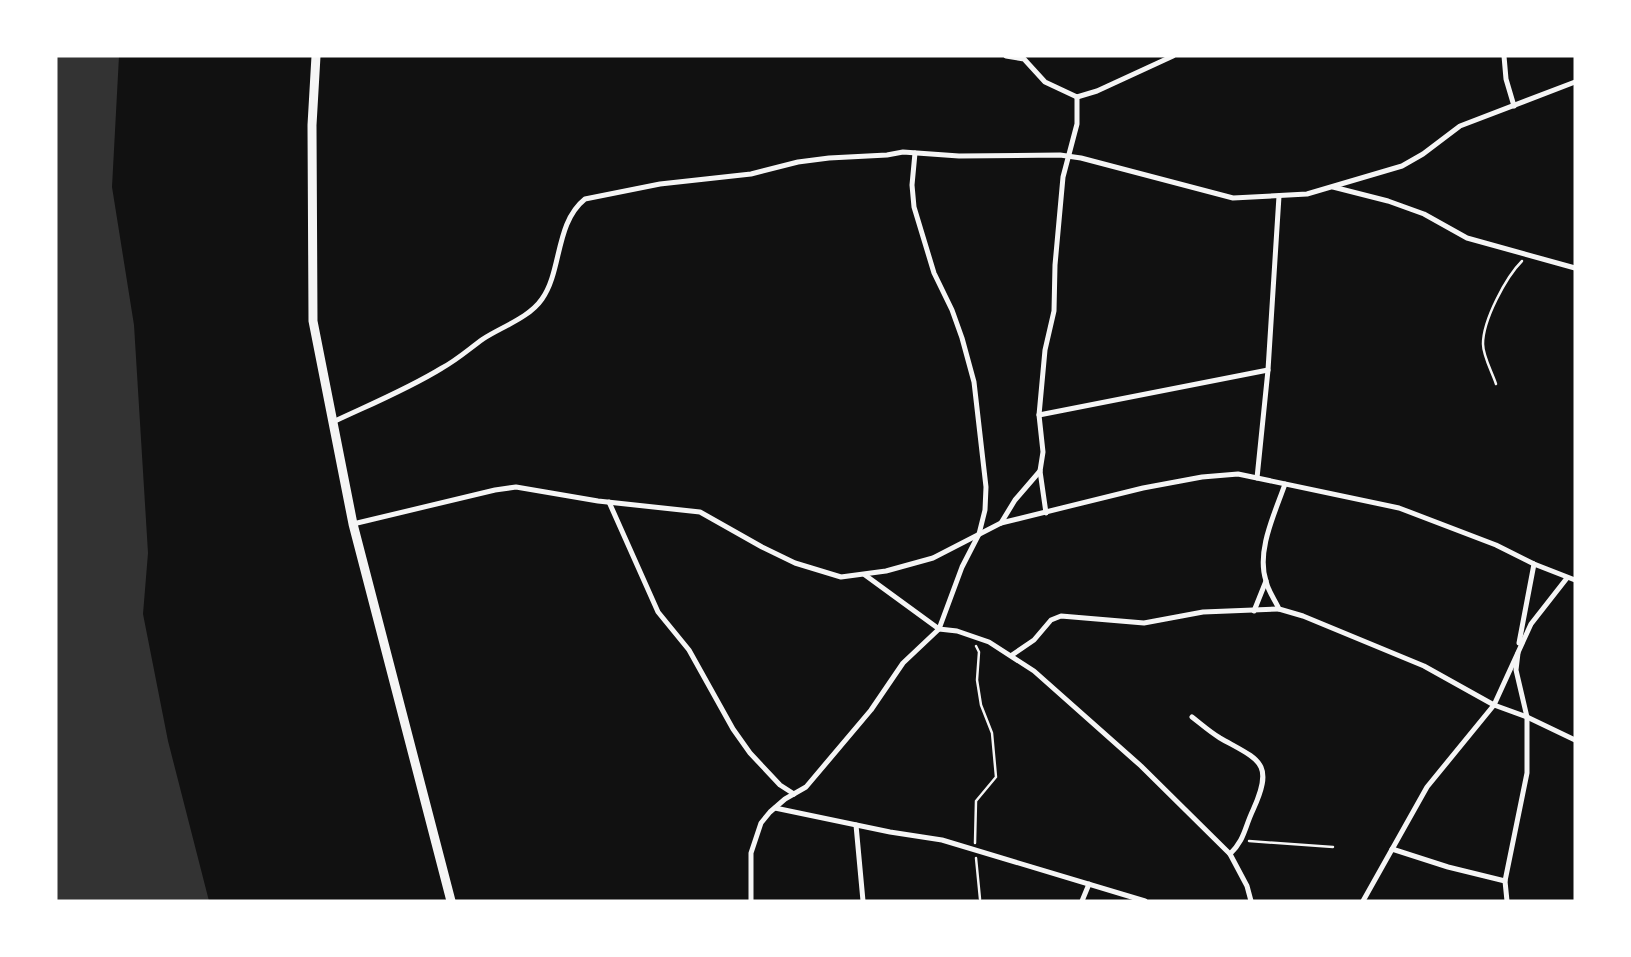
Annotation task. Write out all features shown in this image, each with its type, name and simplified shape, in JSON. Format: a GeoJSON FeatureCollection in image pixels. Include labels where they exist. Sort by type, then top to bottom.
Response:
{"type":"FeatureCollection","features":[{"type":"Feature","properties":{"kind":"street"},"geometry":{"type":"LineString","coordinates":[[316,56],[312,126],[313,321],[353,524],[449,900]]}},
{"type":"Feature","properties":{"kind":"street"},"geometry":{"type":"LineString","coordinates":[[1006,56],[1024,59],[1045,82],[1077,97],[1098,91],[1172,56]]}},
{"type":"Feature","properties":{"kind":"street"},"geometry":{"type":"LineString","coordinates":[[1504,56],[1506,79],[1514,106]]}},
{"type":"Feature","properties":{"kind":"street"},"geometry":{"type":"LineString","coordinates":[[333,422],[442,369],[483,339],[535,307],[542,299],[548,286],[562,240],[575,207],[585,199],[660,184],[751,174],[806,161],[915,153],[968,156],[1070,157],[1233,198],[1307,194],[1402,166],[1423,154],[1460,126],[1575,82]]}},
{"type":"Feature","properties":{"kind":"street"},"geometry":{"type":"LineString","coordinates":[[1046,513],[1040,471],[1043,452],[1039,416],[1045,350],[1054,311],[1055,265],[1063,178],[1070,157],[1077,124],[1077,97]]}},
{"type":"Feature","properties":{"kind":"street"},"geometry":{"type":"LineString","coordinates":[[752,901],[751,853],[761,823],[775,808],[806,787],[853,733],[903,662],[939,629],[962,567],[979,534],[985,510],[986,487],[974,382],[962,338],[934,273],[914,207],[912,185],[915,153]]}},
{"type":"Feature","properties":{"kind":"street"},"geometry":{"type":"LineString","coordinates":[[1332,187],[1406,207],[1424,214],[1467,238],[1575,268]]}},
{"type":"Feature","properties":{"kind":"street"},"geometry":{"type":"LineString","coordinates":[[1257,478],[1268,370],[1279,196]]}},
{"type":"Feature","properties":{"kind":"street"},"geometry":{"type":"LineString","coordinates":[[1039,416],[1268,370]]}},
{"type":"Feature","properties":{"kind":"street"},"geometry":{"type":"LineString","coordinates":[[1001,523],[1015,500],[1040,471]]}},
{"type":"Feature","properties":{"kind":"street"},"geometry":{"type":"LineString","coordinates":[[353,524],[516,487],[609,502],[700,512],[762,547],[818,572],[841,578],[865,575],[933,558],[1001,523],[1143,488],[1202,477],[1238,474],[1399,508],[1496,545],[1534,564],[1575,580]]}},
{"type":"Feature","properties":{"kind":"street"},"geometry":{"type":"LineString","coordinates":[[1279,609],[1266,581],[1263,564],[1269,532],[1285,484]]}},
{"type":"Feature","properties":{"kind":"street"},"geometry":{"type":"LineString","coordinates":[[609,502],[658,612],[702,670],[733,729],[750,753],[780,786],[794,794]]}},
{"type":"Feature","properties":{"kind":"street"},"geometry":{"type":"LineString","coordinates":[[1507,901],[1505,881],[1527,773],[1527,717],[1516,670],[1518,649],[1534,564]]}},
{"type":"Feature","properties":{"kind":"street"},"geometry":{"type":"LineString","coordinates":[[865,575],[939,629],[989,642],[1034,671],[1141,766],[1230,854],[1247,886],[1251,901]]}},
{"type":"Feature","properties":{"kind":"street"},"geometry":{"type":"LineString","coordinates":[[1363,901],[1426,787],[1494,705],[1531,624],[1567,578]]}},
{"type":"Feature","properties":{"kind":"street"},"geometry":{"type":"LineString","coordinates":[[1254,611],[1266,581]]}},
{"type":"Feature","properties":{"kind":"street"},"geometry":{"type":"LineString","coordinates":[[1012,656],[1034,640],[1051,620],[1061,616],[1144,623],[1203,612],[1279,609],[1303,616],[1424,666],[1494,705],[1527,717],[1575,740]]}},
{"type":"Feature","properties":{"kind":"street"},"geometry":{"type":"LineString","coordinates":[[1192,717],[1219,738],[1241,748],[1258,760],[1263,775],[1260,794],[1242,841],[1230,854]]}},
{"type":"Feature","properties":{"kind":"street"},"geometry":{"type":"LineString","coordinates":[[775,808],[942,840],[1145,901]]}},
{"type":"Feature","properties":{"kind":"street"},"geometry":{"type":"LineString","coordinates":[[856,824],[863,901]]}},
{"type":"Feature","properties":{"kind":"street"},"geometry":{"type":"LineString","coordinates":[[1392,849],[1448,867],[1505,881]]}},
{"type":"Feature","properties":{"kind":"street"},"geometry":{"type":"LineString","coordinates":[[1082,901],[1089,884]]}},
{"type":"Feature","properties":{"kind":"path"},"geometry":{"type":"LineString","coordinates":[[1496,384],[1482,346],[1484,328],[1513,271],[1529,255]]}},
{"type":"Feature","properties":{"kind":"path"},"geometry":{"type":"LineString","coordinates":[[970,636],[979,652],[977,680],[981,705],[992,732],[996,765],[996,777],[976,801],[975,850],[980,899]]}},
{"type":"Feature","properties":{"kind":"path"},"geometry":{"type":"LineString","coordinates":[[1242,841],[1275,841],[1333,847]]}},
{"type":"Feature","properties":{"kind":"shaded area"},"geometry":{"type":"Polygon","coordinates":[[[56,56],[119,56],[112,187],[134,325],[148,553],[143,614],[168,741],[209,901],[56,901],[56,56]]]}}]}
